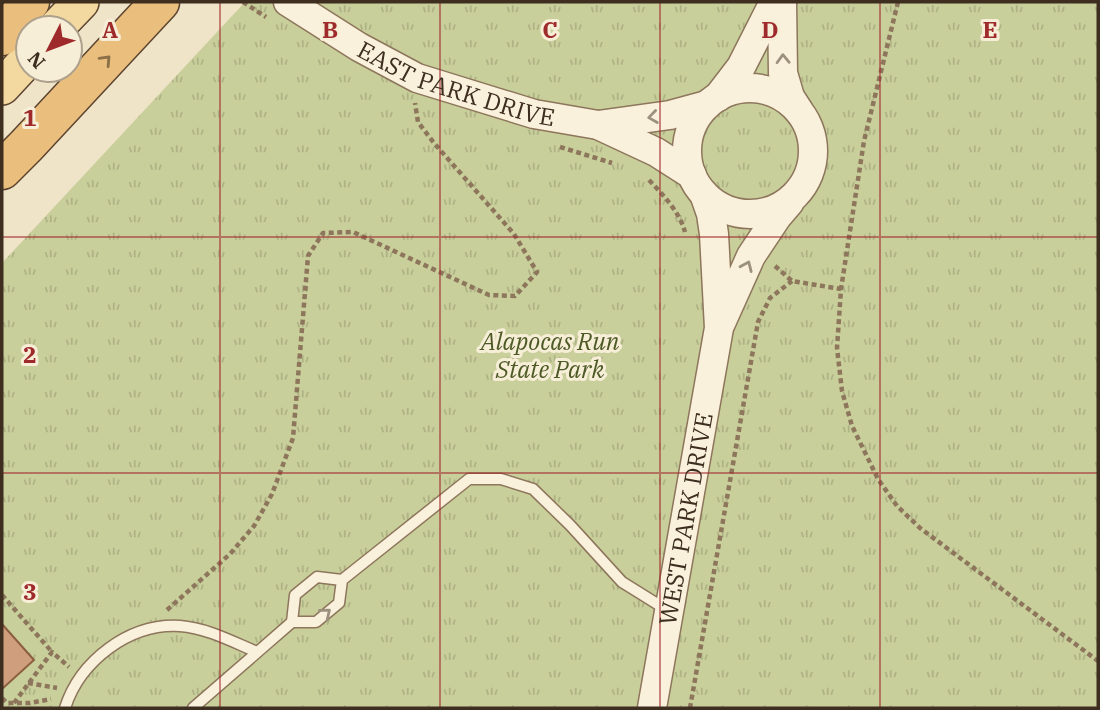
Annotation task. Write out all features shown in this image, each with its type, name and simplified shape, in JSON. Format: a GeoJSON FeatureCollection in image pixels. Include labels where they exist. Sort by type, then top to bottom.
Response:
{"type":"FeatureCollection","features":[{"type":"Feature","properties":{"kind":"highway"},"geometry":{"type":"LineString","coordinates":[[2,36],[30,2]]}},
{"type":"Feature","properties":{"kind":"highway"},"geometry":{"type":"LineString","coordinates":[[2,177],[14,158],[158,3]]}},
{"type":"Feature","properties":{"kind":"main road"},"geometry":{"type":"LineString","coordinates":[[2,87],[14,74]]}},
{"type":"Feature","properties":{"kind":"street"},"geometry":{"type":"LineString","coordinates":[[774,2],[741,67],[699,113],[690,132],[687,154],[698,184],[720,206],[729,211],[749,214],[779,207],[795,195],[805,182],[813,159],[811,135],[790,97],[783,73],[782,2]]}},
{"type":"Feature","properties":{"kind":"street","name":"EAST PARK DRIVE"},"geometry":{"type":"LineString","coordinates":[[279,10],[359,47],[417,78],[534,114],[598,125],[656,152],[698,184]]}},
{"type":"Feature","properties":{"kind":"street"},"geometry":{"type":"LineString","coordinates":[[712,101],[735,90],[762,89],[779,95],[800,113]]}},
{"type":"Feature","properties":{"kind":"street","name":"EAST PARK DRIVE"},"geometry":{"type":"LineString","coordinates":[[598,125],[670,115],[712,101]]}},
{"type":"Feature","properties":{"kind":"street","name":"WEST PARK DRIVE"},"geometry":{"type":"LineString","coordinates":[[652,708],[719,328],[711,214],[698,184]]}},
{"type":"Feature","properties":{"kind":"street","name":"WEST PARK DRIVE"},"geometry":{"type":"LineString","coordinates":[[719,328],[751,256],[795,195]]}},
{"type":"Feature","properties":{"kind":"lane"},"geometry":{"type":"LineString","coordinates":[[193,708],[292,622],[316,622],[339,603],[342,580],[469,479],[501,479],[533,489],[622,582],[669,612]]}},
{"type":"Feature","properties":{"kind":"lane"},"geometry":{"type":"LineString","coordinates":[[292,622],[295,595],[317,577],[342,580]]}},
{"type":"Feature","properties":{"kind":"lane"},"geometry":{"type":"LineString","coordinates":[[65,708],[70,692],[94,661],[111,646],[131,635],[156,628],[180,626],[206,631],[257,652]]}},
{"type":"Feature","properties":{"kind":"path"},"geometry":{"type":"LineString","coordinates":[[243,2],[279,10]]}},
{"type":"Feature","properties":{"kind":"path"},"geometry":{"type":"LineString","coordinates":[[898,2],[864,141],[841,289],[836,348],[842,390],[852,426],[878,479],[897,506],[920,528],[1098,662]]}},
{"type":"Feature","properties":{"kind":"path"},"geometry":{"type":"LineString","coordinates":[[173,605],[238,545],[254,526],[272,494],[293,438],[308,256],[323,233],[353,232],[488,295],[515,296],[537,272],[514,234],[418,122],[415,102],[427,106]]}},
{"type":"Feature","properties":{"kind":"path"},"geometry":{"type":"LineString","coordinates":[[548,144],[615,164]]}},
{"type":"Feature","properties":{"kind":"path"},"geometry":{"type":"LineString","coordinates":[[648,180],[667,199],[682,220],[689,246],[714,248]]}},
{"type":"Feature","properties":{"kind":"path"},"geometry":{"type":"LineString","coordinates":[[751,256],[766,261],[793,281],[841,289]]}},
{"type":"Feature","properties":{"kind":"path"},"geometry":{"type":"LineString","coordinates":[[690,708],[758,322],[770,298],[793,281]]}},
{"type":"Feature","properties":{"kind":"path"},"geometry":{"type":"LineString","coordinates":[[2,595],[52,652],[70,668]]}},
{"type":"Feature","properties":{"kind":"path"},"geometry":{"type":"LineString","coordinates":[[15,703],[52,652]]}},
{"type":"Feature","properties":{"kind":"path"},"geometry":{"type":"LineString","coordinates":[[28,684],[62,689]]}},
{"type":"Feature","properties":{"kind":"path"},"geometry":{"type":"LineString","coordinates":[[2,698],[7,703],[30,703],[59,698]]}},
{"type":"Feature","properties":{"kind":"green space","name":"Alapocas Run State Park"},"geometry":{"type":"Polygon","coordinates":[[[245,2],[1098,2],[1098,708],[2,708],[2,263],[245,2]]]}},
{"type":"Feature","properties":{"kind":"building"},"geometry":{"type":"Polygon","coordinates":[[[2,624],[34,660],[2,689],[2,624]]]}}]}
